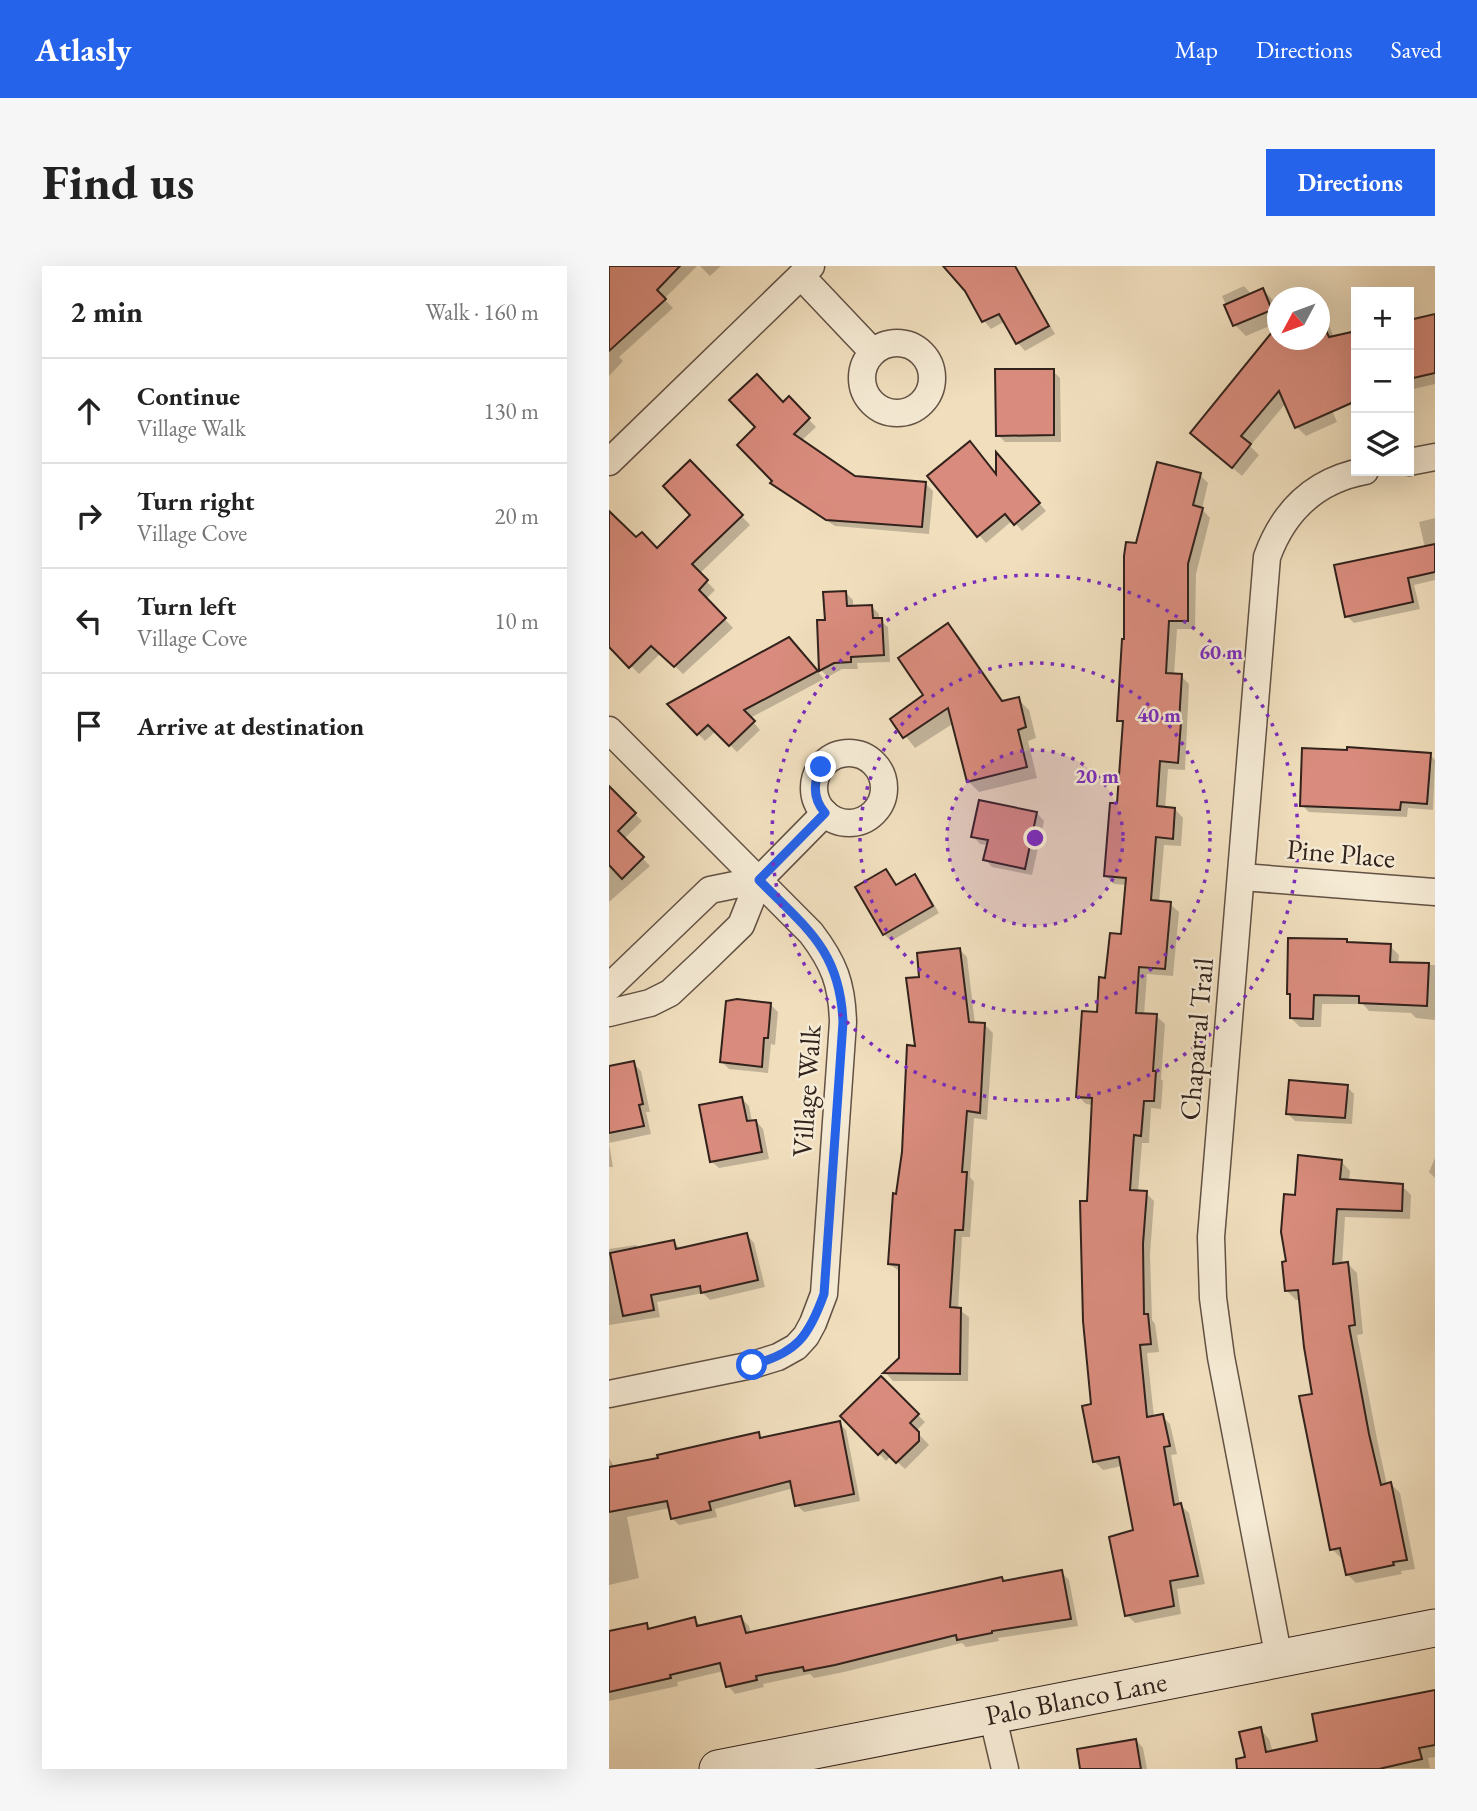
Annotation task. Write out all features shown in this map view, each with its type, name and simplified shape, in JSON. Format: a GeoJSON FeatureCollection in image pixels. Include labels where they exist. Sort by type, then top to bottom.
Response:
{"type":"FeatureCollection","features":[{"type":"Feature","properties":{"kind":"street"},"geometry":{"type":"LineString","coordinates":[[609,462],[806,271],[873,352]]}},
{"type":"Feature","properties":{"kind":"street"},"geometry":{"type":"LineString","coordinates":[[1414,461],[1435,457]]}},
{"type":"Feature","properties":{"kind":"street","name":"Chaparral Trail"},"geometry":{"type":"LineString","coordinates":[[1279,1659],[1221,1357],[1213,1298],[1211,1237],[1267,557],[1282,523],[1304,498],[1334,479],[1351,475]]}},
{"type":"Feature","properties":{"kind":"street","name":"Village Walk"},"geometry":{"type":"LineString","coordinates":[[609,730],[811,933],[827,954],[836,973],[842,997],[843,1022],[824,1294],[806,1336],[778,1357],[752,1365],[609,1394]]}},
{"type":"Feature","properties":{"kind":"street"},"geometry":{"type":"LineString","coordinates":[[609,1013],[650,1003],[670,993],[741,925],[759,880],[825,813]]}},
{"type":"Feature","properties":{"kind":"street","name":"Pine Place"},"geometry":{"type":"LineString","coordinates":[[1242,877],[1435,892]]}},
{"type":"Feature","properties":{"kind":"street"},"geometry":{"type":"LineString","coordinates":[[609,987],[710,890],[759,880]]}},
{"type":"Feature","properties":{"kind":"street","name":"Palo Blanco Lane"},"geometry":{"type":"LineString","coordinates":[[718,1769],[1435,1628]]}},
{"type":"Feature","properties":{"kind":"street"},"geometry":{"type":"LineString","coordinates":[[992,1714],[1005,1769]]}},
{"type":"Feature","properties":{"kind":"building"},"geometry":{"type":"Polygon","coordinates":[[[609,266],[680,266],[657,290],[666,299],[609,351],[609,266]]]}},
{"type":"Feature","properties":{"kind":"building"},"geometry":{"type":"Polygon","coordinates":[[[943,266],[1015,266],[1049,326],[1016,344],[999,314],[982,322],[965,291],[943,266]]]}},
{"type":"Feature","properties":{"kind":"building"},"geometry":{"type":"Polygon","coordinates":[[[1263,288],[1267,298],[1267,312],[1233,326],[1224,305],[1263,288]]]}},
{"type":"Feature","properties":{"kind":"building"},"geometry":{"type":"Polygon","coordinates":[[[1435,314],[1435,373],[1414,378],[1414,350],[1414,319],[1435,314]]]}},
{"type":"Feature","properties":{"kind":"building"},"geometry":{"type":"Polygon","coordinates":[[[1351,332],[1351,403],[1295,428],[1279,391],[1241,436],[1251,444],[1232,468],[1190,433],[1267,338],[1267,350],[1330,350],[1330,337],[1351,332]]]}},
{"type":"Feature","properties":{"kind":"building"},"geometry":{"type":"Polygon","coordinates":[[[995,369],[1054,369],[1054,435],[996,436],[995,369]]]}},
{"type":"Feature","properties":{"kind":"building"},"geometry":{"type":"Polygon","coordinates":[[[757,374],[783,402],[789,396],[810,418],[794,434],[855,476],[926,482],[922,527],[826,520],[770,483],[772,481],[737,445],[755,427],[729,400],[757,374]]]}},
{"type":"Feature","properties":{"kind":"building"},"geometry":{"type":"Polygon","coordinates":[[[970,441],[996,474],[996,452],[1040,503],[1014,525],[1005,514],[977,537],[927,476],[970,441]]]}},
{"type":"Feature","properties":{"kind":"building"},"geometry":{"type":"Polygon","coordinates":[[[690,460],[743,515],[692,564],[708,580],[699,590],[726,618],[674,667],[651,646],[629,668],[609,647],[609,511],[636,537],[642,532],[657,548],[690,515],[663,486],[690,460]]]}},
{"type":"Feature","properties":{"kind":"building"},"geometry":{"type":"Polygon","coordinates":[[[1157,462],[1201,473],[1193,505],[1203,508],[1188,564],[1188,621],[1169,621],[1166,673],[1182,674],[1181,722],[1178,763],[1160,761],[1157,806],[1175,808],[1173,839],[1156,837],[1151,900],[1171,902],[1165,969],[1139,967],[1136,1013],[1157,1014],[1153,1071],[1156,1071],[1154,1101],[1144,1101],[1141,1136],[1134,1135],[1130,1190],[1147,1191],[1143,1244],[1144,1314],[1148,1314],[1151,1344],[1140,1345],[1147,1417],[1163,1414],[1170,1446],[1164,1447],[1174,1505],[1181,1503],[1198,1576],[1170,1581],[1174,1606],[1125,1616],[1109,1537],[1133,1530],[1119,1457],[1093,1462],[1082,1406],[1091,1404],[1083,1321],[1080,1201],[1087,1201],[1092,1098],[1076,1097],[1082,1011],[1097,1012],[1099,977],[1105,978],[1110,933],[1121,934],[1126,878],[1104,876],[1110,803],[1117,803],[1123,721],[1117,721],[1124,639],[1124,556],[1126,542],[1136,543],[1157,462]]]}},
{"type":"Feature","properties":{"kind":"building"},"geometry":{"type":"Polygon","coordinates":[[[1435,544],[1435,572],[1408,578],[1413,602],[1345,617],[1334,565],[1435,544]]]}},
{"type":"Feature","properties":{"kind":"building"},"geometry":{"type":"Polygon","coordinates":[[[846,591],[847,606],[872,605],[873,618],[882,618],[884,655],[851,657],[851,662],[834,663],[819,671],[817,620],[825,620],[823,592],[846,591]]]}},
{"type":"Feature","properties":{"kind":"building"},"geometry":{"type":"Polygon","coordinates":[[[948,623],[1002,701],[1019,697],[1026,727],[1018,730],[1027,767],[967,782],[948,708],[903,738],[890,719],[923,695],[898,658],[948,623]]]}},
{"type":"Feature","properties":{"kind":"building"},"geometry":{"type":"Polygon","coordinates":[[[789,637],[818,671],[744,710],[755,721],[729,746],[708,725],[697,735],[667,704],[789,637]]]}},
{"type":"Feature","properties":{"kind":"building"},"geometry":{"type":"Polygon","coordinates":[[[1347,747],[1431,753],[1427,804],[1401,802],[1400,810],[1300,806],[1302,748],[1347,750],[1347,747]]]}},
{"type":"Feature","properties":{"kind":"building"},"geometry":{"type":"Polygon","coordinates":[[[609,786],[636,813],[618,831],[644,857],[622,879],[609,865],[609,786]]]}},
{"type":"Feature","properties":{"kind":"building"},"geometry":{"type":"Polygon","coordinates":[[[979,800],[1037,812],[1025,869],[983,860],[988,840],[971,837],[979,800]]]}},
{"type":"Feature","properties":{"kind":"building"},"geometry":{"type":"Polygon","coordinates":[[[886,869],[896,885],[915,874],[933,906],[883,935],[855,887],[886,869]]]}},
{"type":"Feature","properties":{"kind":"building"},"geometry":{"type":"Polygon","coordinates":[[[1288,938],[1347,939],[1347,942],[1391,944],[1390,962],[1429,963],[1427,1006],[1359,1003],[1359,996],[1314,995],[1313,1019],[1290,1018],[1290,994],[1287,994],[1288,938]]]}},
{"type":"Feature","properties":{"kind":"building"},"geometry":{"type":"Polygon","coordinates":[[[960,948],[969,1022],[985,1023],[980,1113],[967,1111],[962,1172],[967,1172],[963,1230],[955,1230],[950,1307],[961,1308],[960,1374],[883,1373],[899,1358],[899,1265],[888,1264],[893,1193],[896,1194],[902,1152],[907,1045],[915,1046],[906,978],[919,977],[917,953],[960,948]]]}},
{"type":"Feature","properties":{"kind":"building"},"geometry":{"type":"Polygon","coordinates":[[[737,999],[771,1003],[762,1067],[720,1062],[726,1001],[737,999]]]}},
{"type":"Feature","properties":{"kind":"building"},"geometry":{"type":"Polygon","coordinates":[[[634,1061],[643,1104],[639,1105],[644,1126],[609,1133],[609,1066],[634,1061]]]}},
{"type":"Feature","properties":{"kind":"building"},"geometry":{"type":"Polygon","coordinates":[[[1289,1080],[1348,1085],[1345,1118],[1286,1114],[1289,1080]]]}},
{"type":"Feature","properties":{"kind":"building"},"geometry":{"type":"Polygon","coordinates":[[[742,1097],[747,1121],[756,1120],[762,1152],[710,1162],[699,1105],[742,1097]]]}},
{"type":"Feature","properties":{"kind":"building"},"geometry":{"type":"Polygon","coordinates":[[[1298,1155],[1342,1160],[1340,1179],[1403,1184],[1402,1211],[1337,1209],[1333,1264],[1348,1262],[1355,1325],[1349,1326],[1369,1434],[1381,1485],[1391,1482],[1407,1560],[1346,1575],[1340,1548],[1330,1550],[1299,1396],[1312,1394],[1298,1290],[1285,1291],[1282,1262],[1286,1261],[1281,1232],[1284,1194],[1295,1195],[1298,1155]]]}},
{"type":"Feature","properties":{"kind":"building"},"geometry":{"type":"Polygon","coordinates":[[[747,1233],[758,1280],[701,1293],[700,1286],[651,1295],[654,1310],[623,1316],[610,1253],[674,1240],[676,1249],[747,1233]]]}},
{"type":"Feature","properties":{"kind":"building"},"geometry":{"type":"Polygon","coordinates":[[[881,1376],[919,1414],[910,1423],[919,1432],[919,1441],[896,1463],[883,1450],[878,1455],[840,1416],[881,1376]]]}},
{"type":"Feature","properties":{"kind":"building"},"geometry":{"type":"Polygon","coordinates":[[[840,1421],[854,1494],[795,1506],[790,1481],[709,1502],[711,1510],[671,1519],[667,1501],[609,1512],[609,1467],[658,1458],[657,1455],[759,1432],[760,1438],[840,1421]]]}},
{"type":"Feature","properties":{"kind":"building"},"geometry":{"type":"Polygon","coordinates":[[[1062,1570],[1071,1619],[992,1631],[957,1640],[956,1635],[835,1665],[804,1671],[803,1667],[756,1676],[757,1680],[726,1687],[720,1663],[670,1675],[671,1678],[609,1692],[609,1631],[647,1623],[648,1629],[695,1617],[697,1626],[741,1616],[746,1633],[1002,1577],[1003,1581],[1062,1570]]]}},
{"type":"Feature","properties":{"kind":"building"},"geometry":{"type":"Polygon","coordinates":[[[1435,1690],[1435,1745],[1419,1748],[1422,1759],[1379,1769],[1237,1769],[1236,1759],[1245,1757],[1239,1732],[1261,1727],[1266,1752],[1317,1741],[1312,1714],[1435,1690]]]}},
{"type":"Feature","properties":{"kind":"building"},"geometry":{"type":"Polygon","coordinates":[[[1136,1739],[1141,1769],[1080,1769],[1077,1749],[1136,1739]]]}},
{"type":"Feature","properties":{"kind":"route"},"geometry":{"type":"LineString","coordinates":[[752,1365],[778,1357],[796,1346],[806,1336],[824,1294],[843,1022],[842,997],[836,973],[827,954],[811,933],[759,880],[825,813],[814,789],[815,777],[821,767]]}}]}
